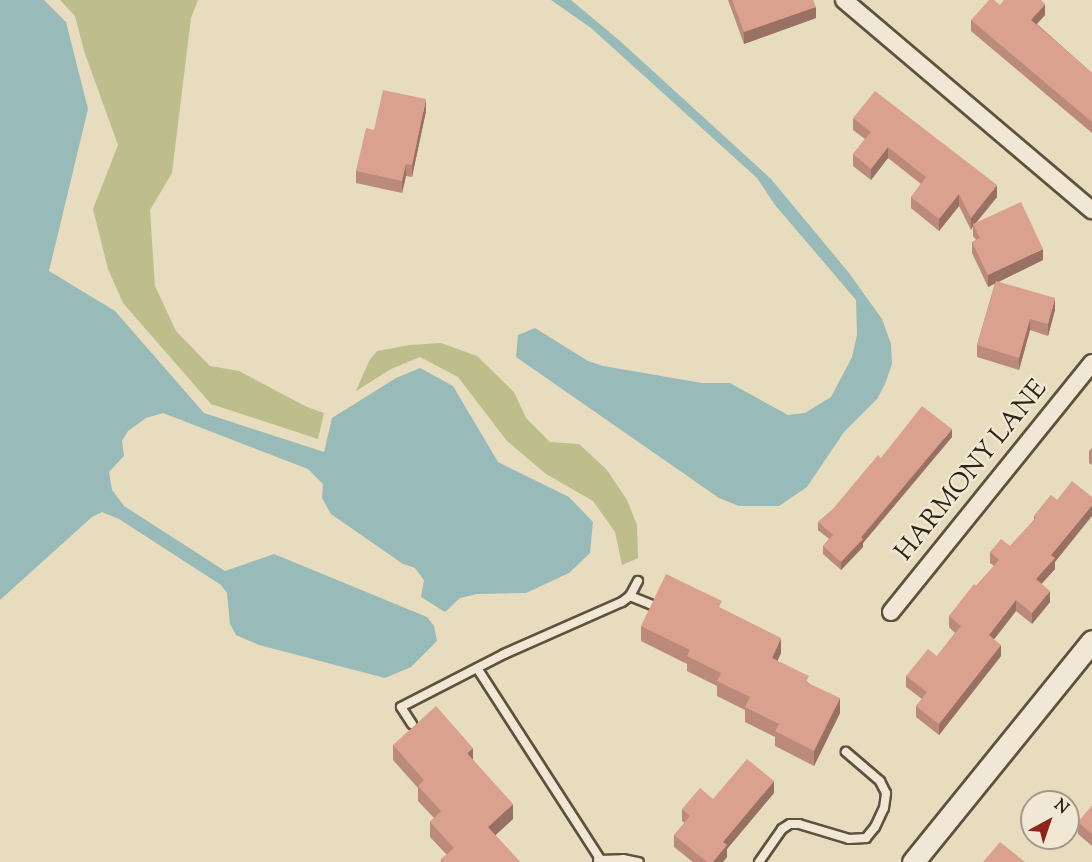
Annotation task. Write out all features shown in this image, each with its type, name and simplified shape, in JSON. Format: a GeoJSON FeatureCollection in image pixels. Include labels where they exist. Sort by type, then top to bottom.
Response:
{"type":"FeatureCollection","features":[{"type":"Feature","properties":{"kind":"street"},"geometry":{"type":"LineString","coordinates":[[844,0],[1092,210]]}},
{"type":"Feature","properties":{"kind":"street","name":"HARMONY LANE"},"geometry":{"type":"LineString","coordinates":[[891,612],[1092,363]]}},
{"type":"Feature","properties":{"kind":"street"},"geometry":{"type":"LineString","coordinates":[[913,862],[1092,641]]}},
{"type":"Feature","properties":{"kind":"lane"},"geometry":{"type":"LineString","coordinates":[[412,724],[401,707],[477,668],[630,596],[638,581]]}},
{"type":"Feature","properties":{"kind":"lane"},"geometry":{"type":"LineString","coordinates":[[630,596],[652,604]]}},
{"type":"Feature","properties":{"kind":"lane"},"geometry":{"type":"LineString","coordinates":[[477,668],[599,861],[622,859],[639,862]]}},
{"type":"Feature","properties":{"kind":"lane"},"geometry":{"type":"LineString","coordinates":[[759,862],[782,829],[790,824],[799,824],[849,839],[866,838],[875,827],[884,808],[886,793],[880,781],[846,752]]}},
{"type":"Feature","properties":{"kind":"green space"},"geometry":{"type":"Polygon","coordinates":[[[60,0],[198,0],[191,18],[172,173],[150,210],[155,286],[176,331],[210,366],[239,371],[307,407],[324,413],[318,439],[211,404],[123,303],[108,269],[93,209],[118,145],[84,51],[75,16],[60,0]]]}},
{"type":"Feature","properties":{"kind":"green space"},"geometry":{"type":"Polygon","coordinates":[[[441,343],[477,356],[514,392],[526,418],[550,442],[579,444],[607,470],[627,500],[637,525],[638,558],[620,566],[622,565],[615,532],[593,501],[546,474],[507,441],[458,377],[420,357],[391,369],[356,391],[369,361],[377,351],[410,345],[441,343]]]}},
{"type":"Feature","properties":{"kind":"water"},"geometry":{"type":"Polygon","coordinates":[[[0,0],[44,0],[66,22],[88,109],[49,271],[115,311],[204,413],[324,452],[332,418],[396,378],[420,368],[453,386],[498,462],[569,497],[593,522],[590,553],[569,573],[526,593],[477,594],[460,598],[445,612],[421,597],[424,580],[415,568],[403,564],[331,514],[322,498],[323,484],[308,469],[163,413],[146,418],[128,431],[122,441],[124,456],[109,472],[112,490],[124,506],[225,571],[274,554],[427,617],[434,626],[437,641],[411,667],[385,678],[259,645],[236,635],[230,624],[227,593],[221,585],[119,519],[102,512],[92,517],[0,600],[0,0]]]}},
{"type":"Feature","properties":{"kind":"water"},"geometry":{"type":"Polygon","coordinates":[[[551,0],[571,0],[620,41],[771,179],[849,273],[882,319],[891,344],[892,364],[877,399],[844,432],[807,487],[779,506],[739,506],[719,498],[516,357],[518,335],[535,328],[588,361],[603,366],[702,383],[730,383],[788,415],[805,413],[831,397],[852,357],[857,335],[856,300],[775,205],[757,178],[591,28],[551,0]]]}},
{"type":"Feature","properties":{"kind":"building"},"geometry":{"type":"Polygon","coordinates":[[[732,0],[813,0],[816,7],[744,32],[732,0]]]}},
{"type":"Feature","properties":{"kind":"building"},"geometry":{"type":"Polygon","coordinates":[[[989,0],[994,0],[1000,5],[1004,0],[1041,0],[1045,4],[1031,20],[1092,73],[1092,122],[971,20],[989,0]]]}},
{"type":"Feature","properties":{"kind":"building"},"geometry":{"type":"Polygon","coordinates":[[[383,90],[426,99],[412,165],[406,164],[402,181],[356,171],[366,128],[374,130],[383,90]]]}},
{"type":"Feature","properties":{"kind":"building"},"geometry":{"type":"Polygon","coordinates":[[[875,91],[997,185],[971,218],[959,194],[939,219],[911,197],[926,177],[888,147],[871,169],[853,154],[871,132],[853,118],[875,91]]]}},
{"type":"Feature","properties":{"kind":"building"},"geometry":{"type":"Polygon","coordinates":[[[1021,202],[1043,249],[988,275],[972,242],[980,238],[973,224],[1021,202]]]}},
{"type":"Feature","properties":{"kind":"building"},"geometry":{"type":"Polygon","coordinates":[[[996,281],[1055,298],[1048,324],[1030,319],[1019,358],[977,345],[996,281]]]}},
{"type":"Feature","properties":{"kind":"building"},"geometry":{"type":"Polygon","coordinates":[[[922,406],[952,429],[861,537],[863,539],[841,562],[823,546],[833,535],[818,522],[832,510],[878,455],[881,458],[922,406]]]}},
{"type":"Feature","properties":{"kind":"building"},"geometry":{"type":"Polygon","coordinates":[[[1072,481],[1092,497],[1092,505],[1051,555],[1055,558],[1036,579],[1050,591],[1032,613],[1016,600],[989,635],[1001,645],[939,724],[916,706],[927,692],[906,676],[928,649],[937,656],[961,626],[949,616],[974,584],[977,586],[999,560],[990,552],[1001,539],[1010,546],[1036,518],[1034,516],[1051,495],[1057,500],[1072,481]]]}},
{"type":"Feature","properties":{"kind":"building"},"geometry":{"type":"Polygon","coordinates":[[[666,574],[722,601],[719,607],[781,638],[772,658],[809,676],[806,682],[840,698],[814,751],[775,731],[779,724],[745,707],[750,697],[717,681],[721,673],[687,656],[690,650],[641,626],[666,574]]]}},
{"type":"Feature","properties":{"kind":"building"},"geometry":{"type":"Polygon","coordinates":[[[436,706],[473,748],[467,753],[513,804],[488,827],[520,862],[444,862],[441,859],[454,848],[430,822],[441,811],[418,786],[424,780],[393,745],[436,706]]]}},
{"type":"Feature","properties":{"kind":"building"},"geometry":{"type":"Polygon","coordinates":[[[747,759],[774,781],[723,842],[727,845],[713,862],[707,862],[674,835],[690,816],[682,809],[700,788],[713,799],[747,759]]]}},
{"type":"Feature","properties":{"kind":"building"},"geometry":{"type":"Polygon","coordinates":[[[1092,806],[1092,834],[1080,824],[1080,820],[1092,806]]]}},
{"type":"Feature","properties":{"kind":"building"},"geometry":{"type":"Polygon","coordinates":[[[1000,842],[1025,862],[983,862],[1000,842]]]}}]}
